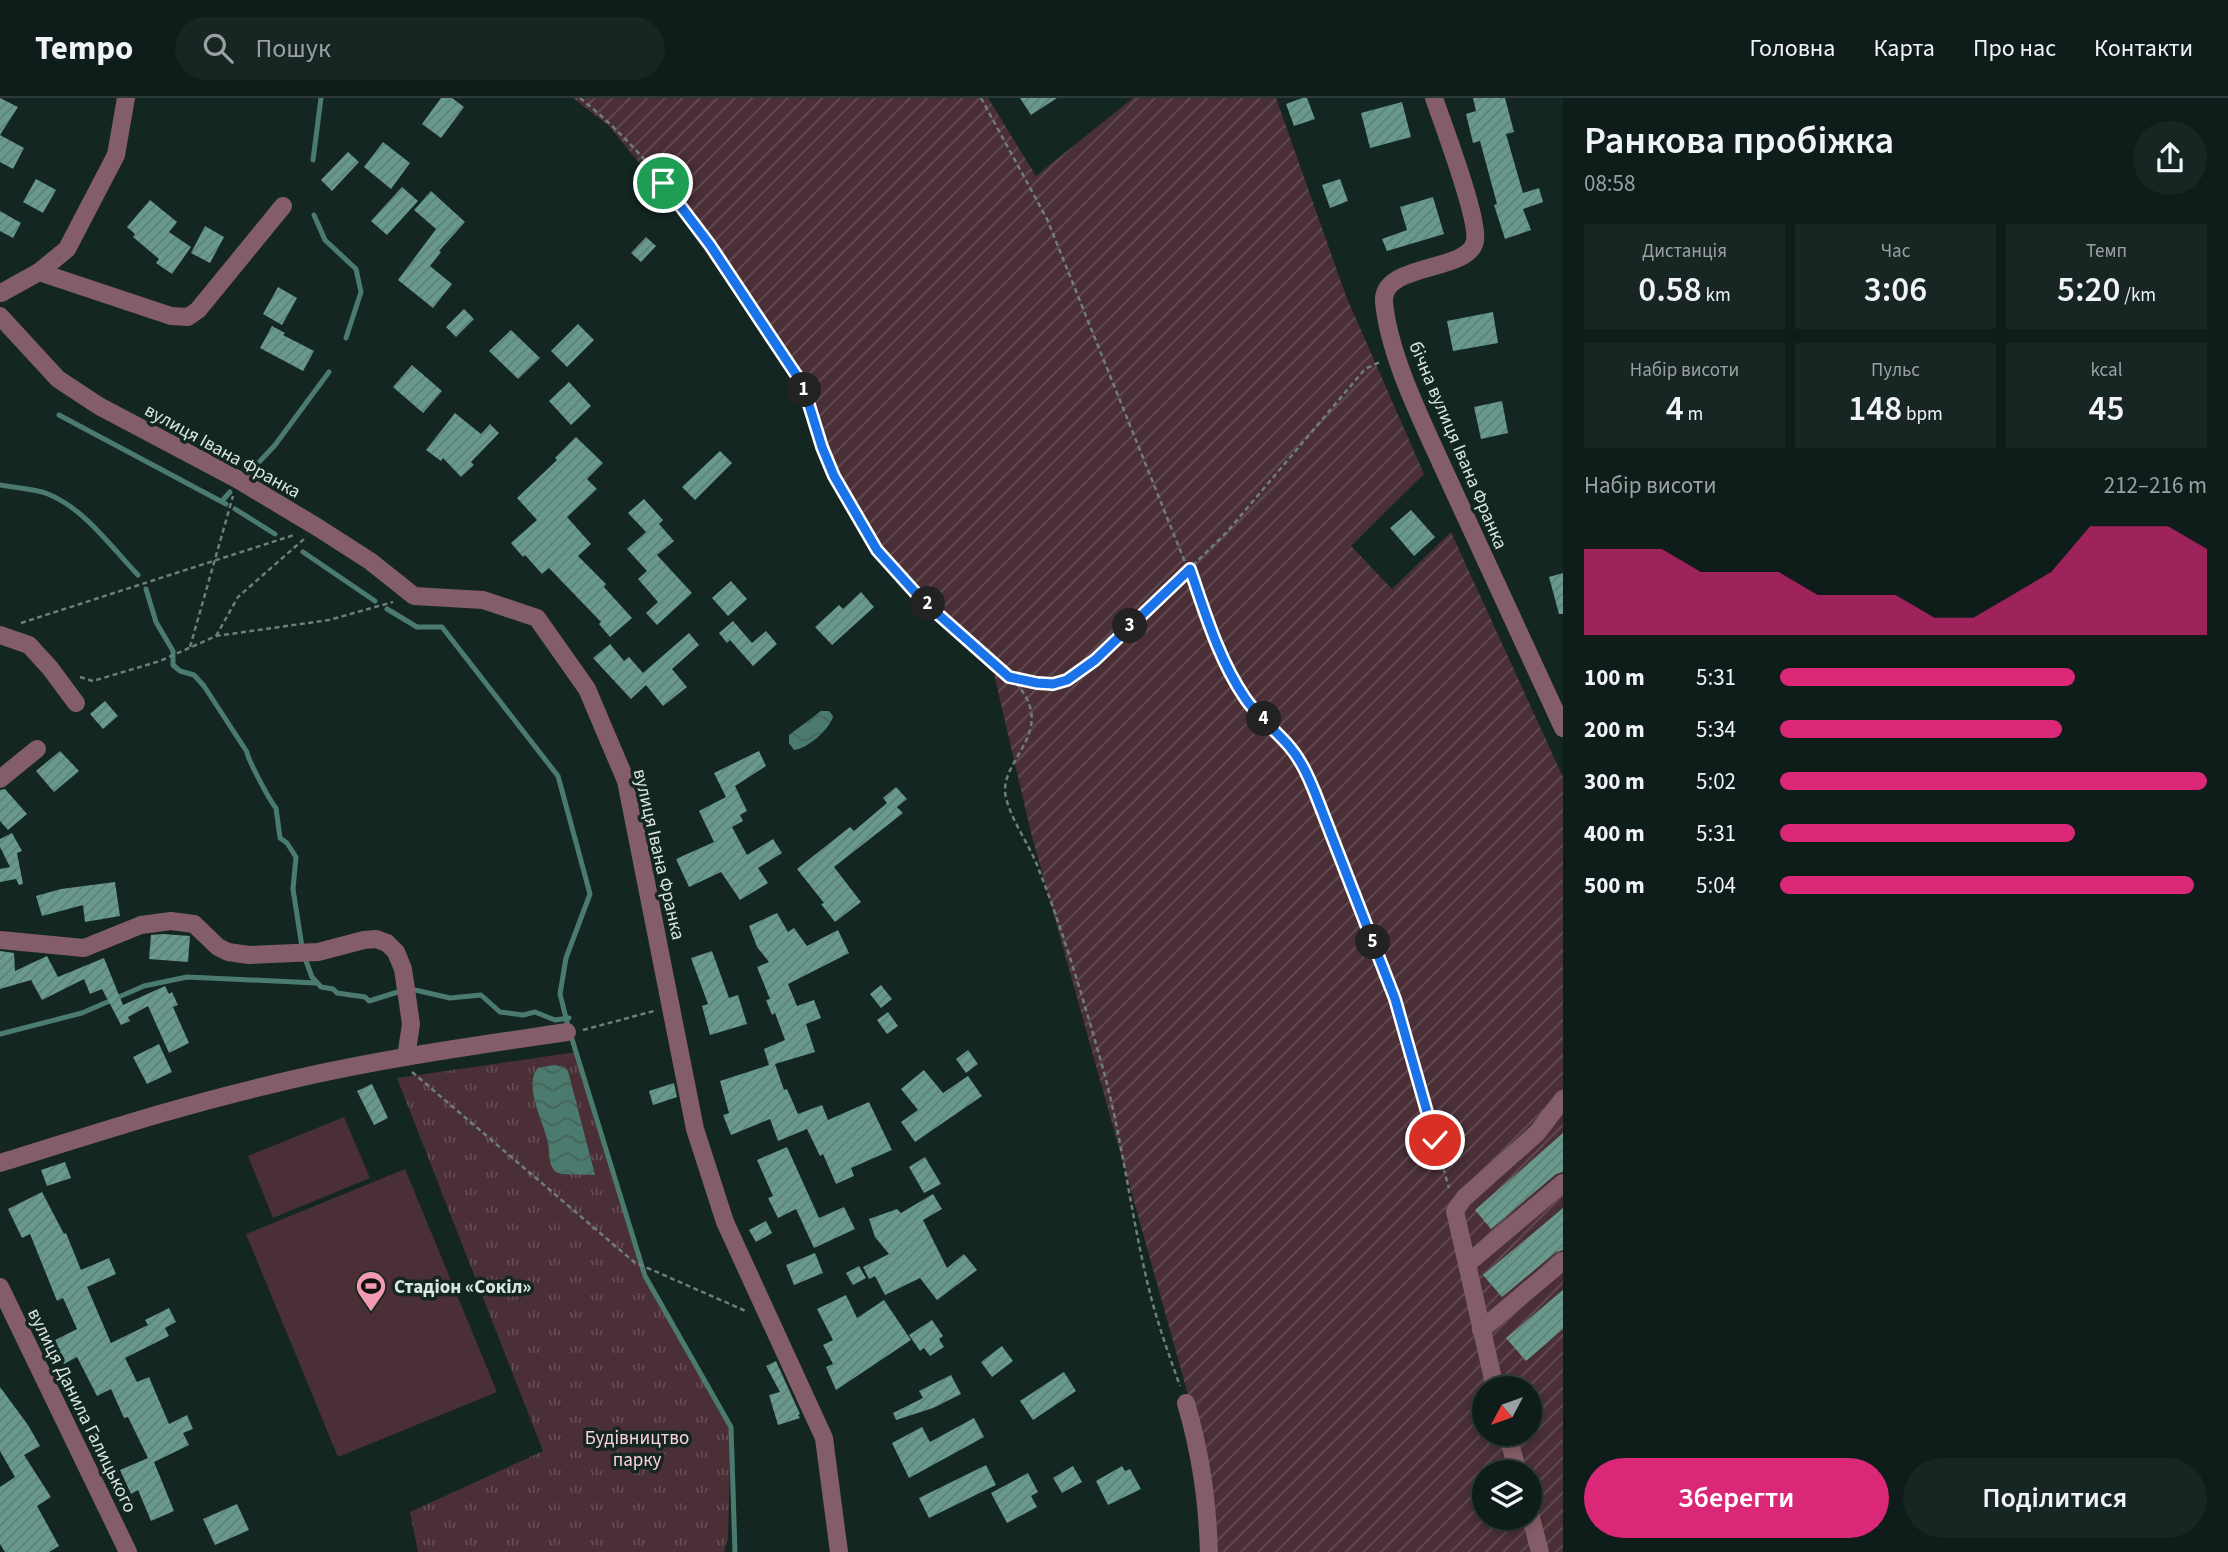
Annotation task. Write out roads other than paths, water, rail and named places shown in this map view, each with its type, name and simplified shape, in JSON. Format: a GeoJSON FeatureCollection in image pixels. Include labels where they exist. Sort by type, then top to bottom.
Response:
{"type":"FeatureCollection","features":[{"type":"Feature","properties":{"kind":"street"},"geometry":{"type":"LineString","coordinates":[[0,293],[39,272],[67,249],[116,155],[126,98]]}},
{"type":"Feature","properties":{"kind":"street","name":"бічна вулиця Івана Франка"},"geometry":{"type":"LineString","coordinates":[[1434,98],[1466,195],[1475,243],[1466,254],[1407,275],[1389,287],[1384,299],[1398,358],[1425,428],[1563,728]]}},
{"type":"Feature","properties":{"kind":"street"},"geometry":{"type":"LineString","coordinates":[[39,272],[171,316],[188,317],[198,310],[283,206]]}},
{"type":"Feature","properties":{"kind":"street","name":"вулиця Івана Франка"},"geometry":{"type":"LineString","coordinates":[[0,316],[58,379],[99,406],[237,479],[431,597],[483,600],[537,618],[587,689],[626,781],[695,1129],[725,1222],[824,1438],[839,1552]]}},
{"type":"Feature","properties":{"kind":"street"},"geometry":{"type":"LineString","coordinates":[[0,635],[29,645],[76,703]]}},
{"type":"Feature","properties":{"kind":"street"},"geometry":{"type":"LineString","coordinates":[[0,779],[37,749]]}},
{"type":"Feature","properties":{"kind":"street"},"geometry":{"type":"LineString","coordinates":[[0,940],[84,948],[141,925],[171,921],[194,924],[218,947],[228,952],[249,955],[318,952],[376,939],[387,943],[396,953],[402,969],[411,1024],[401,1058]]}},
{"type":"Feature","properties":{"kind":"street"},"geometry":{"type":"LineString","coordinates":[[0,1163],[169,1110],[267,1085],[401,1058],[568,1032]]}},
{"type":"Feature","properties":{"kind":"street"},"geometry":{"type":"LineString","coordinates":[[1491,1376],[1455,1211],[1464,1198],[1537,1133],[1563,1098]]}},
{"type":"Feature","properties":{"kind":"street"},"geometry":{"type":"LineString","coordinates":[[1467,1264],[1563,1183]]}},
{"type":"Feature","properties":{"kind":"street"},"geometry":{"type":"LineString","coordinates":[[1481,1330],[1563,1261]]}},
{"type":"Feature","properties":{"kind":"street","name":"вулиця Данила Галицького"},"geometry":{"type":"LineString","coordinates":[[0,1287],[128,1552]]}},
{"type":"Feature","properties":{"kind":"street"},"geometry":{"type":"LineString","coordinates":[[1186,1403],[1203,1473],[1209,1552]]}},
{"type":"Feature","properties":{"kind":"street"},"geometry":{"type":"LineString","coordinates":[[1534,1530],[1540,1552]]}},
{"type":"Feature","properties":{"kind":"water"},"geometry":{"type":"Polygon","coordinates":[[[821,711],[829,711],[833,716],[828,726],[812,742],[794,750],[789,743],[789,735],[821,711]]]}},
{"type":"Feature","properties":{"kind":"water"},"geometry":{"type":"Polygon","coordinates":[[[554,1065],[564,1067],[568,1071],[595,1175],[561,1174],[554,1170],[551,1164],[548,1142],[535,1103],[533,1083],[538,1068],[554,1065]]]}},
{"type":"Feature","properties":{"kind":"waterway"},"geometry":{"type":"LineString","coordinates":[[313,160],[321,98]]}},
{"type":"Feature","properties":{"kind":"waterway"},"geometry":{"type":"LineString","coordinates":[[314,215],[325,240],[356,269],[361,292],[346,338]]}},
{"type":"Feature","properties":{"kind":"waterway"},"geometry":{"type":"LineString","coordinates":[[249,473],[275,445],[329,372]]}},
{"type":"Feature","properties":{"kind":"waterway"},"geometry":{"type":"LineString","coordinates":[[59,415],[226,504]]}},
{"type":"Feature","properties":{"kind":"waterway"},"geometry":{"type":"LineString","coordinates":[[0,485],[37,490],[74,509],[138,575]]}},
{"type":"Feature","properties":{"kind":"waterway"},"geometry":{"type":"LineString","coordinates":[[222,501],[230,492]]}},
{"type":"Feature","properties":{"kind":"waterway"},"geometry":{"type":"LineString","coordinates":[[235,509],[275,534]]}},
{"type":"Feature","properties":{"kind":"waterway"},"geometry":{"type":"LineString","coordinates":[[303,552],[375,601]]}},
{"type":"Feature","properties":{"kind":"waterway"},"geometry":{"type":"LineString","coordinates":[[146,589],[156,622],[173,651],[173,665],[180,671],[194,675],[204,686],[247,752],[276,808],[280,838],[287,843],[296,857],[293,889],[302,947]]}},
{"type":"Feature","properties":{"kind":"waterway"},"geometry":{"type":"LineString","coordinates":[[387,609],[417,627],[442,627],[558,776],[590,894],[566,958],[560,994],[645,1276],[731,1427],[735,1552]]}},
{"type":"Feature","properties":{"kind":"waterway"},"geometry":{"type":"LineString","coordinates":[[306,961],[312,977],[321,987],[333,989],[337,993],[365,997],[369,1001],[401,991]]}},
{"type":"Feature","properties":{"kind":"waterway"},"geometry":{"type":"LineString","coordinates":[[0,1034],[82,1013],[144,986],[187,977],[316,983]]}},
{"type":"Feature","properties":{"kind":"waterway"},"geometry":{"type":"LineString","coordinates":[[415,990],[450,998],[481,995],[500,1012],[523,1015],[535,1012],[555,1020],[569,1018]]}},
{"type":"Feature","properties":{"kind":"place","name":"Стадіон «Сокіл»"},"geometry":{"type":"Point","coordinates":[371,1313]}},
{"type":"Feature","properties":{"kind":"park label","name":"Будівництво парку"},"geometry":{"type":"Point","coordinates":[637,1448]}}]}
